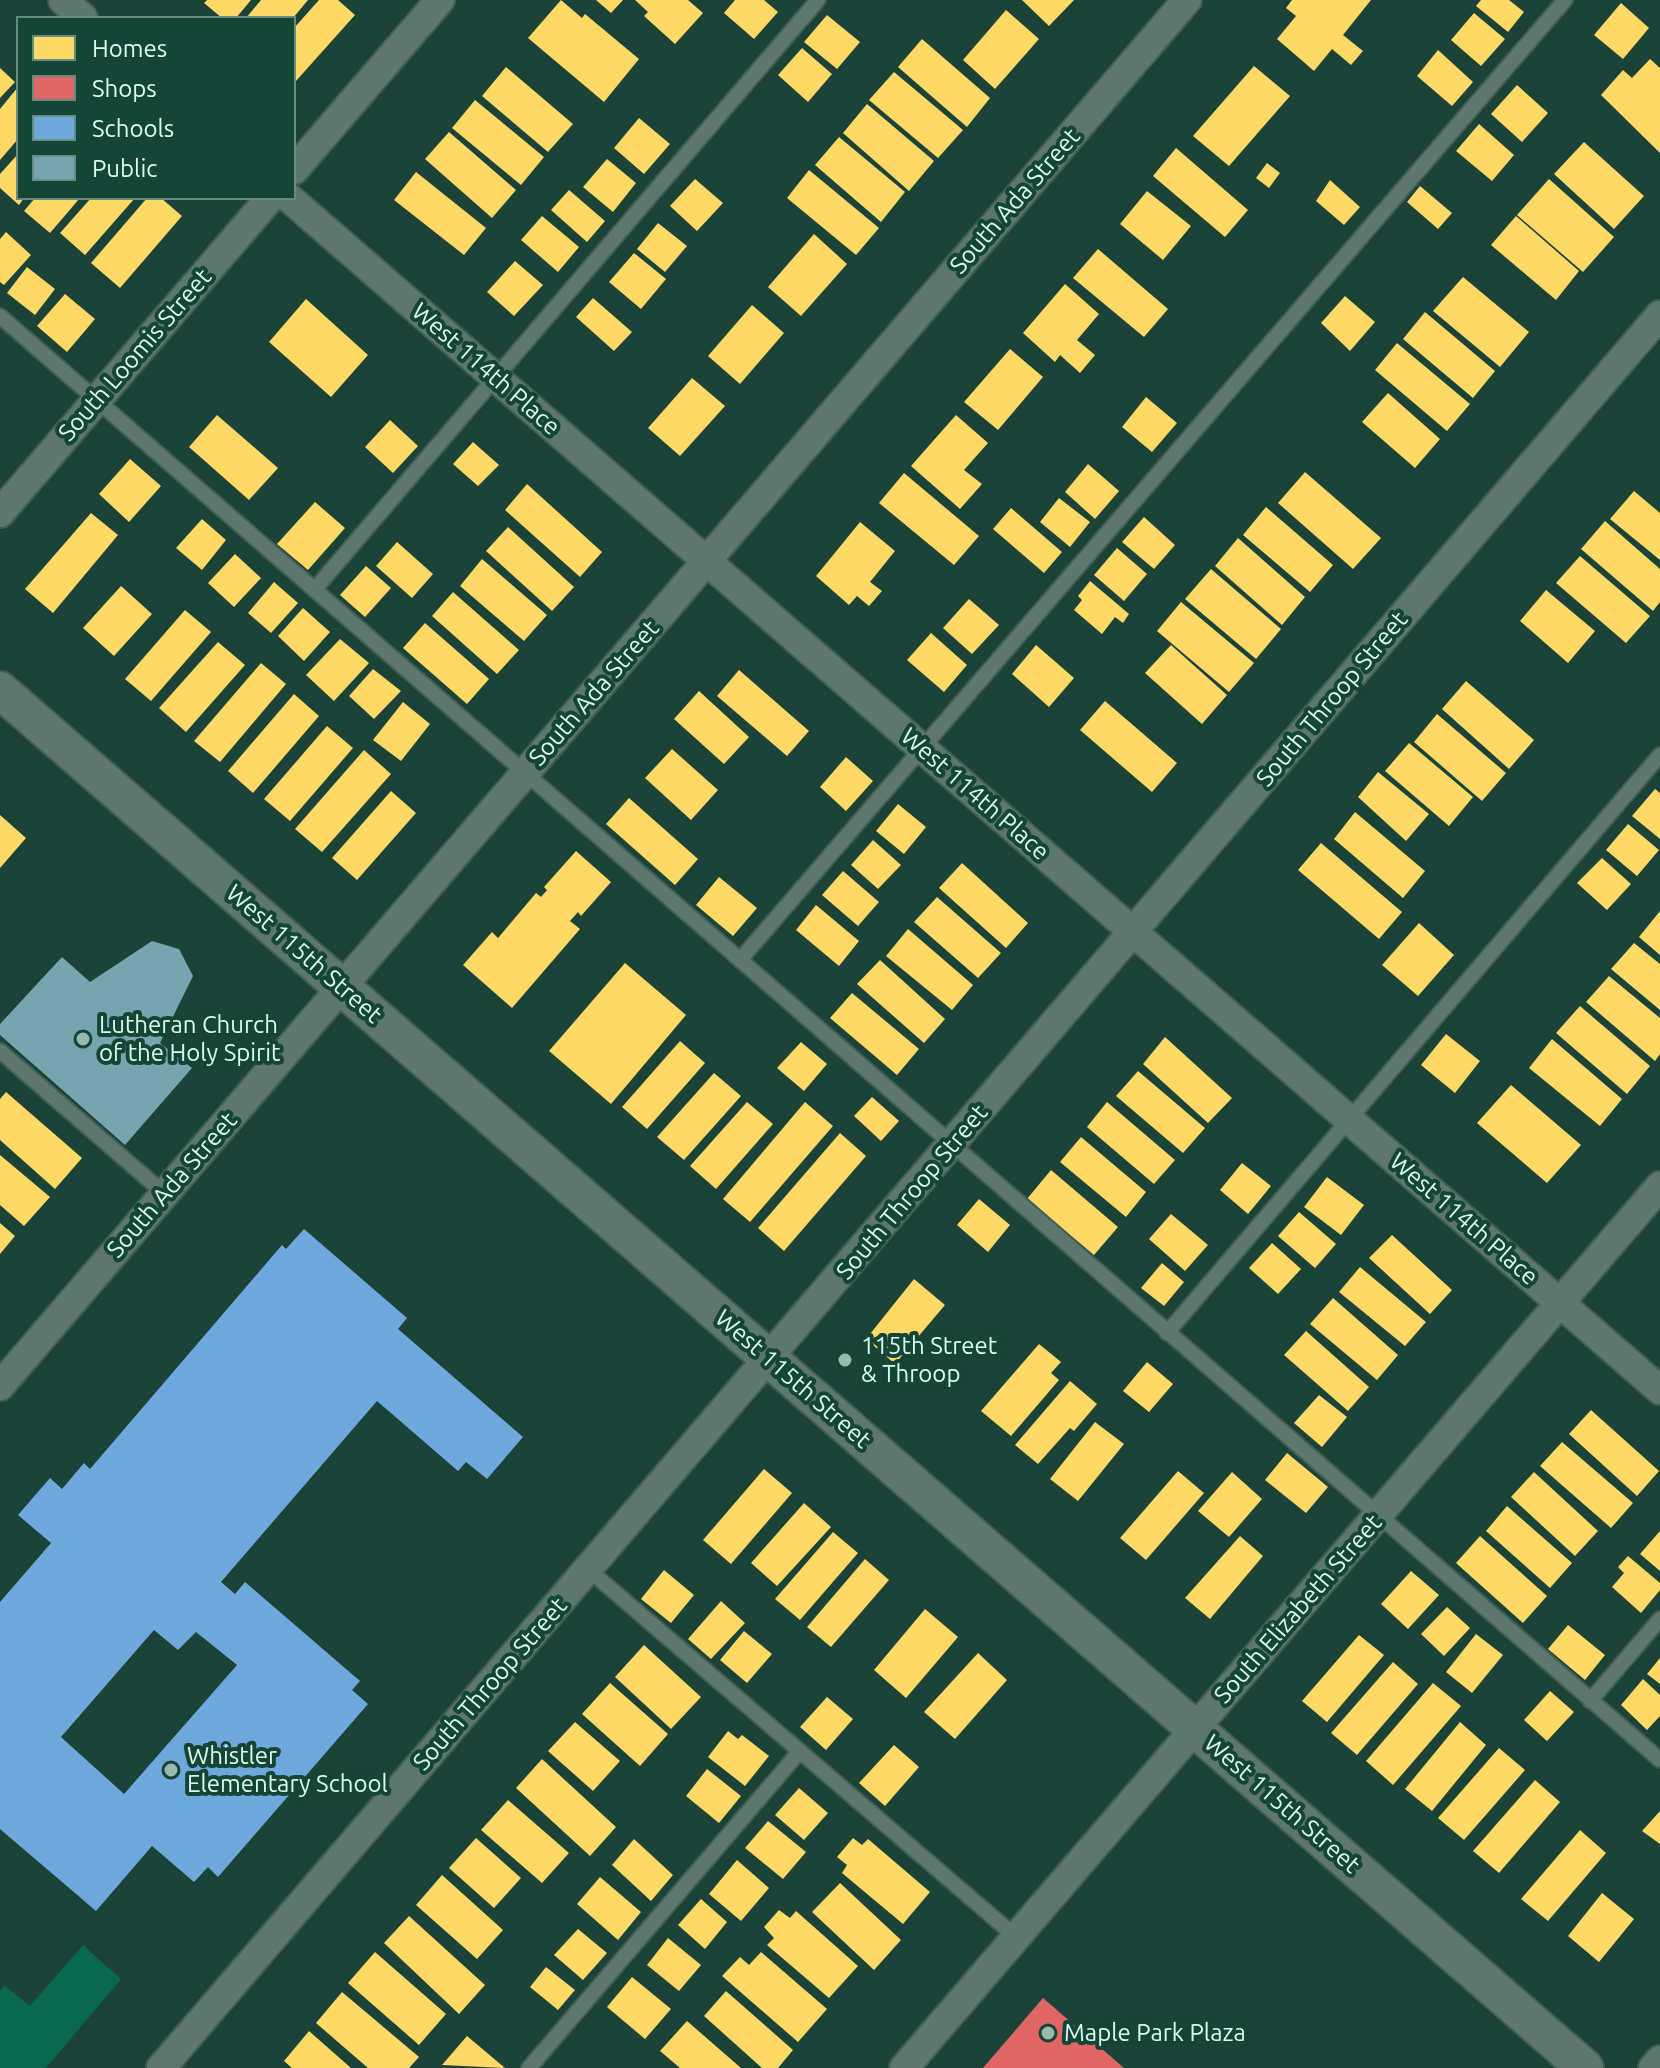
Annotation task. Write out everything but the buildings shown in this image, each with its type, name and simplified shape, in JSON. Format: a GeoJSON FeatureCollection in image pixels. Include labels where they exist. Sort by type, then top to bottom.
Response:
{"type":"FeatureCollection","features":[{"type":"Feature","properties":{"kind":"street"},"geometry":{"type":"LineString","coordinates":[[63,0],[81,16]]}},
{"type":"Feature","properties":{"kind":"street"},"geometry":{"type":"LineString","coordinates":[[296,168],[440,0]]}},
{"type":"Feature","properties":{"kind":"street","name":"South Ada Street"},"geometry":{"type":"LineString","coordinates":[[0,1386],[1187,0]]}},
{"type":"Feature","properties":{"kind":"street","name":"South Loomis Street"},"geometry":{"type":"LineString","coordinates":[[0,513],[268,200]]}},
{"type":"Feature","properties":{"kind":"street","name":"West 114th Place"},"geometry":{"type":"LineString","coordinates":[[291,200],[1660,1390]]}},
{"type":"Feature","properties":{"kind":"street","name":"South Throop Street"},"geometry":{"type":"LineString","coordinates":[[161,2068],[1660,315]]}},
{"type":"Feature","properties":{"kind":"street","name":"West 115th Street"},"geometry":{"type":"LineString","coordinates":[[0,690],[1585,2068]]}},
{"type":"Feature","properties":{"kind":"street","name":"South Elizabeth Street"},"geometry":{"type":"LineString","coordinates":[[904,2068],[1660,1186]]}},
{"type":"Feature","properties":{"kind":"street"},"geometry":{"type":"LineString","coordinates":[[1653,2068],[1660,2060]]}},
{"type":"Feature","properties":{"kind":"lane"},"geometry":{"type":"LineString","coordinates":[[315,589],[818,0]]}},
{"type":"Feature","properties":{"kind":"lane"},"geometry":{"type":"LineString","coordinates":[[740,960],[1565,0]]}},
{"type":"Feature","properties":{"kind":"lane"},"geometry":{"type":"LineString","coordinates":[[0,316],[1660,1760]]}},
{"type":"Feature","properties":{"kind":"lane"},"geometry":{"type":"LineString","coordinates":[[1167,1333],[1660,755]]}},
{"type":"Feature","properties":{"kind":"lane"},"geometry":{"type":"LineString","coordinates":[[0,1051],[165,1194]]}},
{"type":"Feature","properties":{"kind":"lane"},"geometry":{"type":"LineString","coordinates":[[589,1570],[1016,1937]]}},
{"type":"Feature","properties":{"kind":"lane"},"geometry":{"type":"LineString","coordinates":[[1590,1701],[1660,1619]]}},
{"type":"Feature","properties":{"kind":"lane"},"geometry":{"type":"LineString","coordinates":[[529,2068],[800,1751]]}},
{"type":"Feature","properties":{"kind":"green space"},"geometry":{"type":"Polygon","coordinates":[[[83,1945],[121,1979],[46,2068],[0,2068],[0,1991],[5,1986],[30,2006],[83,1945]]]}},
{"type":"Feature","properties":{"kind":"place","name":"Lutheran Church of the Holy Spirit"},"geometry":{"type":"Point","coordinates":[83,1039]}},
{"type":"Feature","properties":{"kind":"place","name":"115th Street & Throop"},"geometry":{"type":"Point","coordinates":[845,1360]}},
{"type":"Feature","properties":{"kind":"place","name":"Whistler Elementary School"},"geometry":{"type":"Point","coordinates":[171,1770]}},
{"type":"Feature","properties":{"kind":"place","name":"Maple Park Plaza"},"geometry":{"type":"Point","coordinates":[1048,2033]}}]}
